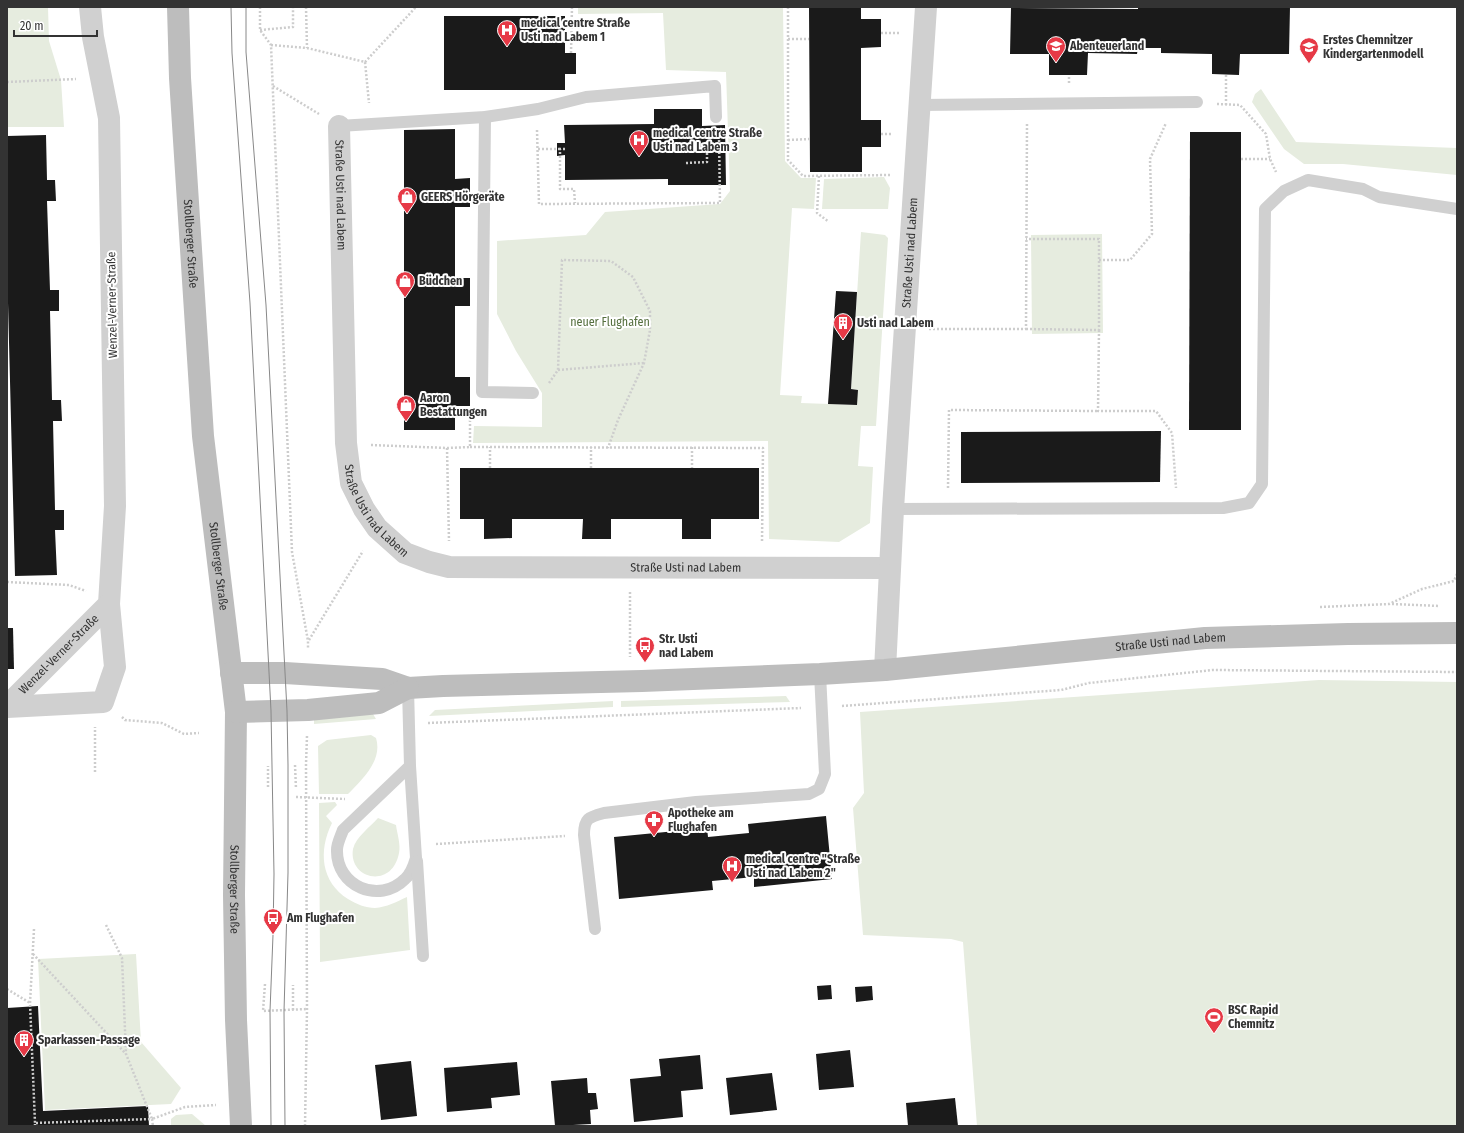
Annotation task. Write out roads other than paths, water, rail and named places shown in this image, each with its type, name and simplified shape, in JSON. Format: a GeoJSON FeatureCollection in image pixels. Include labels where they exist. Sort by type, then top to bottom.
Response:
{"type":"FeatureCollection","features":[{"type":"Feature","properties":{"kind":"main road","name":"Stollberger Straße"},"geometry":{"type":"LineString","coordinates":[[178,7],[180,78],[202,436],[236,712],[234,895],[235,1012],[241,1126]]}},
{"type":"Feature","properties":{"kind":"main road","name":"Straße Usti nad Labem"},"geometry":{"type":"LineString","coordinates":[[232,673],[285,673],[382,679],[408,688],[630,681],[820,674],[884,670],[1204,638],[1457,633]]}},
{"type":"Feature","properties":{"kind":"main road","name":"Straße Usti nad Labem"},"geometry":{"type":"LineString","coordinates":[[236,712],[308,710],[379,703],[408,688]]}},
{"type":"Feature","properties":{"kind":"street","name":"Wenzel-Verner-Straße"},"geometry":{"type":"LineString","coordinates":[[7,707],[100,702],[115,667],[110,604],[115,506],[109,134],[108,118],[93,37],[90,7]]}},
{"type":"Feature","properties":{"kind":"street","name":"Straße Usti nad Labem"},"geometry":{"type":"LineString","coordinates":[[884,670],[914,175],[926,7]]}},
{"type":"Feature","properties":{"kind":"street","name":"Straße Usti nad Labem"},"geometry":{"type":"LineString","coordinates":[[339,126],[346,444],[351,483],[364,509],[377,528],[405,553],[429,562],[450,567],[890,568]]}},
{"type":"Feature","properties":{"kind":"street","name":"Wenzel-Verner-Straße"},"geometry":{"type":"LineString","coordinates":[[7,704],[14,699],[110,604]]}},
{"type":"Feature","properties":{"kind":"lane","name":"Straße Usti nad Labem"},"geometry":{"type":"LineString","coordinates":[[339,126],[485,117],[538,110],[586,97],[715,86],[716,117]]}},
{"type":"Feature","properties":{"kind":"lane"},"geometry":{"type":"LineString","coordinates":[[919,105],[1197,102]]}},
{"type":"Feature","properties":{"kind":"lane"},"geometry":{"type":"LineString","coordinates":[[485,117],[482,392],[534,393]]}},
{"type":"Feature","properties":{"kind":"lane"},"geometry":{"type":"LineString","coordinates":[[893,509],[1223,508],[1249,503],[1262,484],[1265,209],[1284,190],[1308,180],[1362,190],[1379,197],[1457,209]]}},
{"type":"Feature","properties":{"kind":"lane"},"geometry":{"type":"LineString","coordinates":[[595,929],[584,835],[584,825],[590,817],[604,813],[696,802],[809,794],[819,789],[825,774],[820,674]]}},
{"type":"Feature","properties":{"kind":"lane"},"geometry":{"type":"LineString","coordinates":[[408,688],[410,766],[423,956]]}},
{"type":"Feature","properties":{"kind":"lane"},"geometry":{"type":"LineString","coordinates":[[410,766],[343,830],[338,843],[337,851],[340,865],[347,877],[358,886],[371,891],[385,891],[405,880],[412,869],[416,858]]}},
{"type":"Feature","properties":{"kind":"tram line"},"geometry":{"type":"LineString","coordinates":[[231,7],[232,53],[250,303],[271,711],[274,874],[270,1011],[271,1126]]}},
{"type":"Feature","properties":{"kind":"tram line"},"geometry":{"type":"LineString","coordinates":[[246,7],[246,52],[266,305],[287,711],[288,873],[284,1011],[285,1126]]}},
{"type":"Feature","properties":{"kind":"place","name":"medical centre Straße Usti nad Labem 1"},"geometry":{"type":"Point","coordinates":[507,47]}},
{"type":"Feature","properties":{"kind":"place","name":"Abenteuerland"},"geometry":{"type":"Point","coordinates":[1056,63]}},
{"type":"Feature","properties":{"kind":"place","name":"Erstes Chemnitzer Kindergartenmodell"},"geometry":{"type":"Point","coordinates":[1309,64]}},
{"type":"Feature","properties":{"kind":"place","name":"medical centre Straße Usti nad Labem 3"},"geometry":{"type":"Point","coordinates":[639,157]}},
{"type":"Feature","properties":{"kind":"place","name":"GEERS Hörgeräte"},"geometry":{"type":"Point","coordinates":[407,214]}},
{"type":"Feature","properties":{"kind":"place","name":"Büdchen"},"geometry":{"type":"Point","coordinates":[405,298]}},
{"type":"Feature","properties":{"kind":"place","name":"Usti nad Labem"},"geometry":{"type":"Point","coordinates":[843,340]}},
{"type":"Feature","properties":{"kind":"place","name":"Aaron Bestattungen"},"geometry":{"type":"Point","coordinates":[406,422]}},
{"type":"Feature","properties":{"kind":"place","name":"Str. Usti nad Labem"},"geometry":{"type":"Point","coordinates":[645,663]}},
{"type":"Feature","properties":{"kind":"place","name":"Apotheke am Flughafen"},"geometry":{"type":"Point","coordinates":[654,837]}},
{"type":"Feature","properties":{"kind":"place","name":"medical centre \"Straße Usti nad Labem 2\""},"geometry":{"type":"Point","coordinates":[732,883]}},
{"type":"Feature","properties":{"kind":"place","name":"Am Flughafen"},"geometry":{"type":"Point","coordinates":[273,935]}},
{"type":"Feature","properties":{"kind":"place","name":"BSC Rapid Chemnitz"},"geometry":{"type":"Point","coordinates":[1214,1034]}},
{"type":"Feature","properties":{"kind":"place","name":"Sparkassen-Passage"},"geometry":{"type":"Point","coordinates":[24,1057]}},
{"type":"Feature","properties":{"kind":"park label","name":"neuer Flughafen"},"geometry":{"type":"Point","coordinates":[610,322]}}]}
